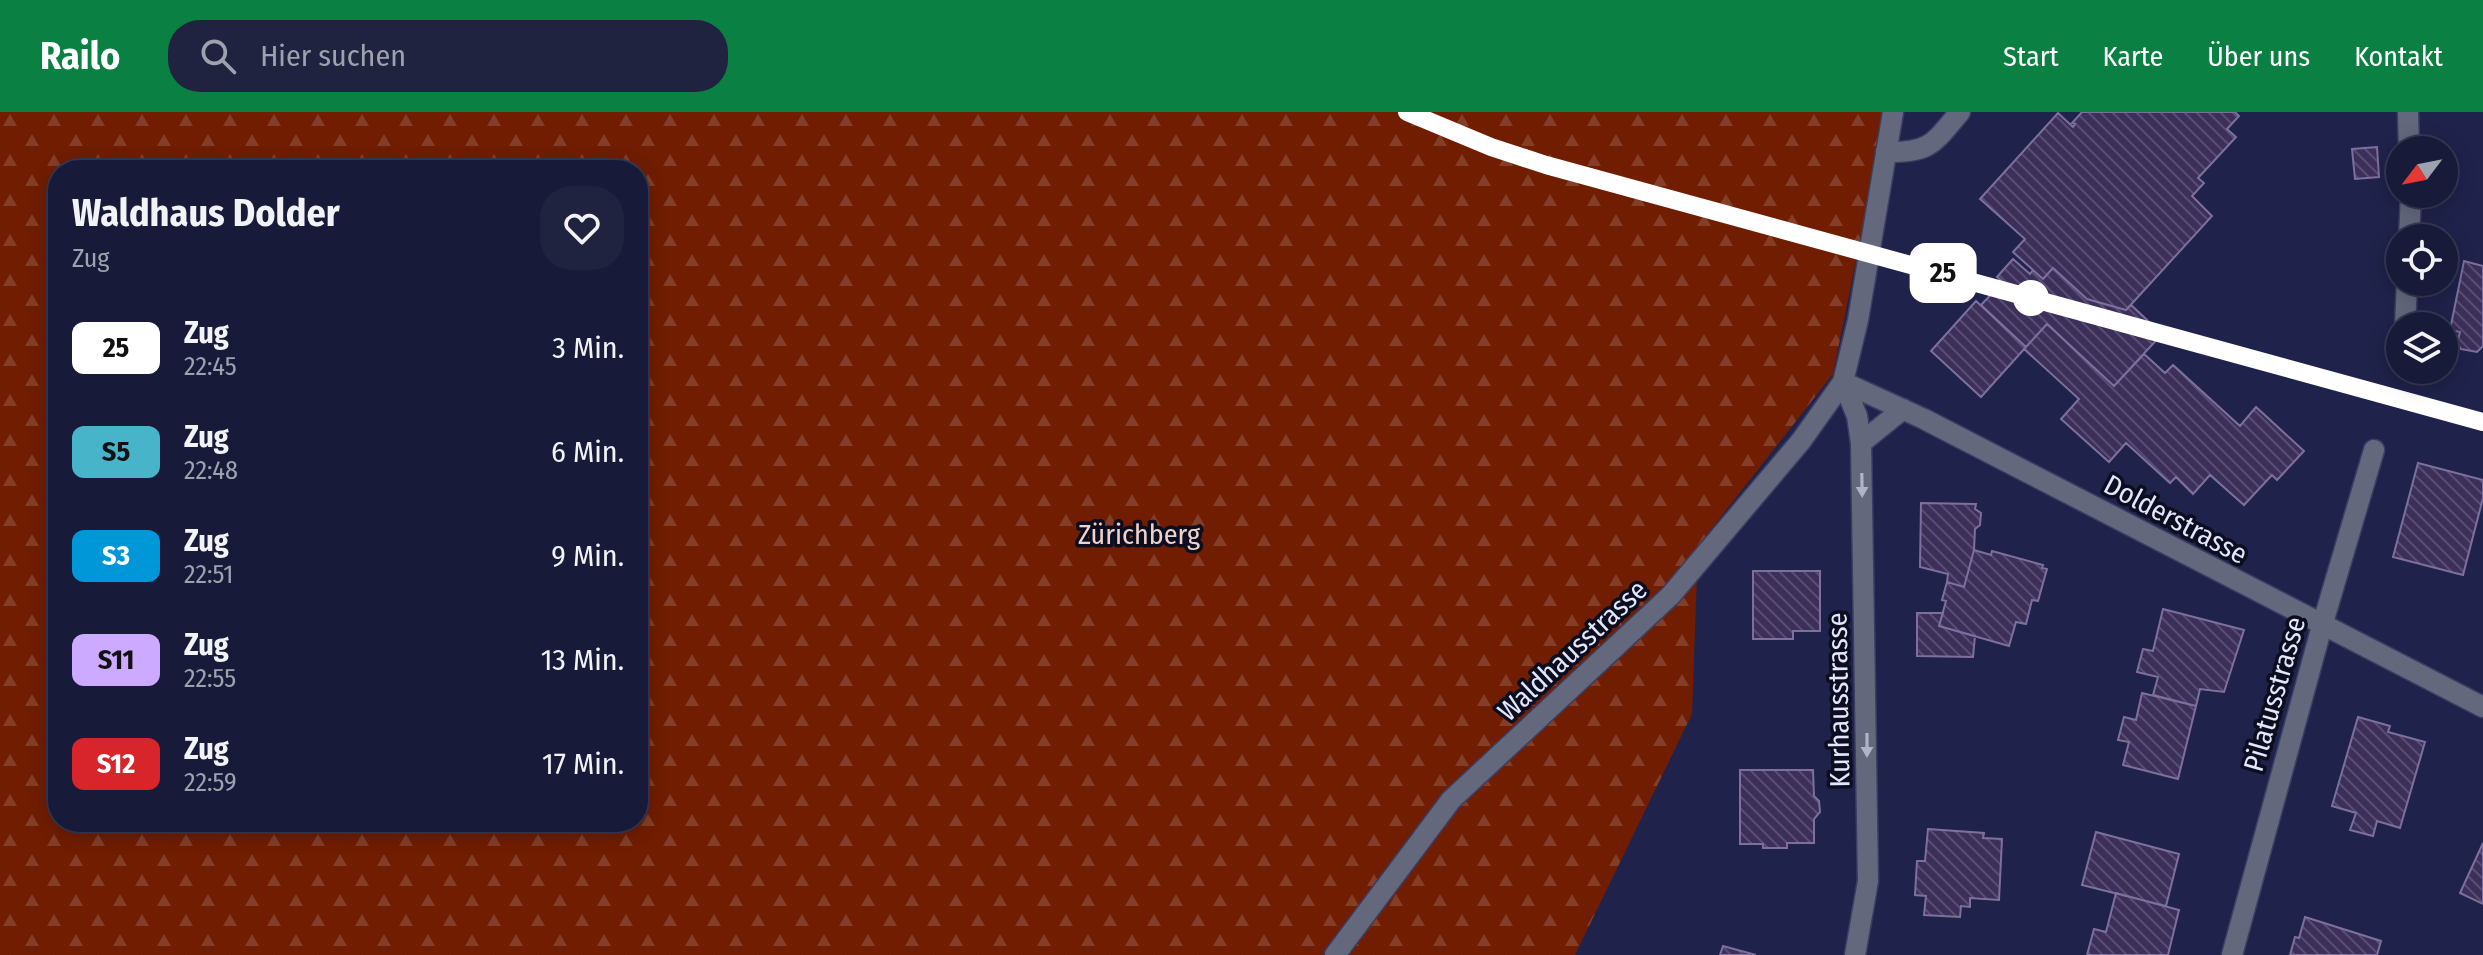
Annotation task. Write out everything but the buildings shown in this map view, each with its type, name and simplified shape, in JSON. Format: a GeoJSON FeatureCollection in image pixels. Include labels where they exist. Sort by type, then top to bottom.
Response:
{"type":"FeatureCollection","features":[{"type":"Feature","properties":{"kind":"street"},"geometry":{"type":"LineString","coordinates":[[1843,382],[1858,320],[1893,112]]}},
{"type":"Feature","properties":{"kind":"street"},"geometry":{"type":"LineString","coordinates":[[1886,152],[1913,153],[1934,143],[1960,112]]}},
{"type":"Feature","properties":{"kind":"street"},"geometry":{"type":"LineString","coordinates":[[2408,112],[2409,136]]}},
{"type":"Feature","properties":{"kind":"street","name":"Dolderstrasse"},"geometry":{"type":"LineString","coordinates":[[1843,382],[1903,409],[2483,707]]}},
{"type":"Feature","properties":{"kind":"street","name":"Kurhausstrasse"},"geometry":{"type":"LineString","coordinates":[[1843,382],[1857,416],[1861,443],[1868,881],[1855,955]]}},
{"type":"Feature","properties":{"kind":"street","name":"Waldhausstrasse"},"geometry":{"type":"LineString","coordinates":[[1335,955],[1451,800],[1671,595],[1801,441],[1843,382]]}},
{"type":"Feature","properties":{"kind":"street"},"geometry":{"type":"LineString","coordinates":[[1861,443],[1903,409]]}},
{"type":"Feature","properties":{"kind":"street","name":"Pilatusstrasse"},"geometry":{"type":"LineString","coordinates":[[2232,955],[2322,626],[2374,450]]}},
{"type":"Feature","properties":{"kind":"green space","name":"Zürichberg"},"geometry":{"type":"Polygon","coordinates":[[[0,112],[1886,112],[1833,374],[1698,546],[1692,714],[1575,955],[0,955],[0,112]]]}},
{"type":"Feature","properties":{"kind":"railway"},"geometry":{"type":"LineString","coordinates":[[1407,112],[1491,147],[1546,165],[1997,288]]}},
{"type":"Feature","properties":{"kind":"railway"},"geometry":{"type":"LineString","coordinates":[[2162,334],[2483,422]]}},
{"type":"Feature","properties":{"kind":"train","name":"25"},"geometry":{"type":"LineString","coordinates":[[1407,112],[1491,147],[1546,165],[2483,422]]}}]}
